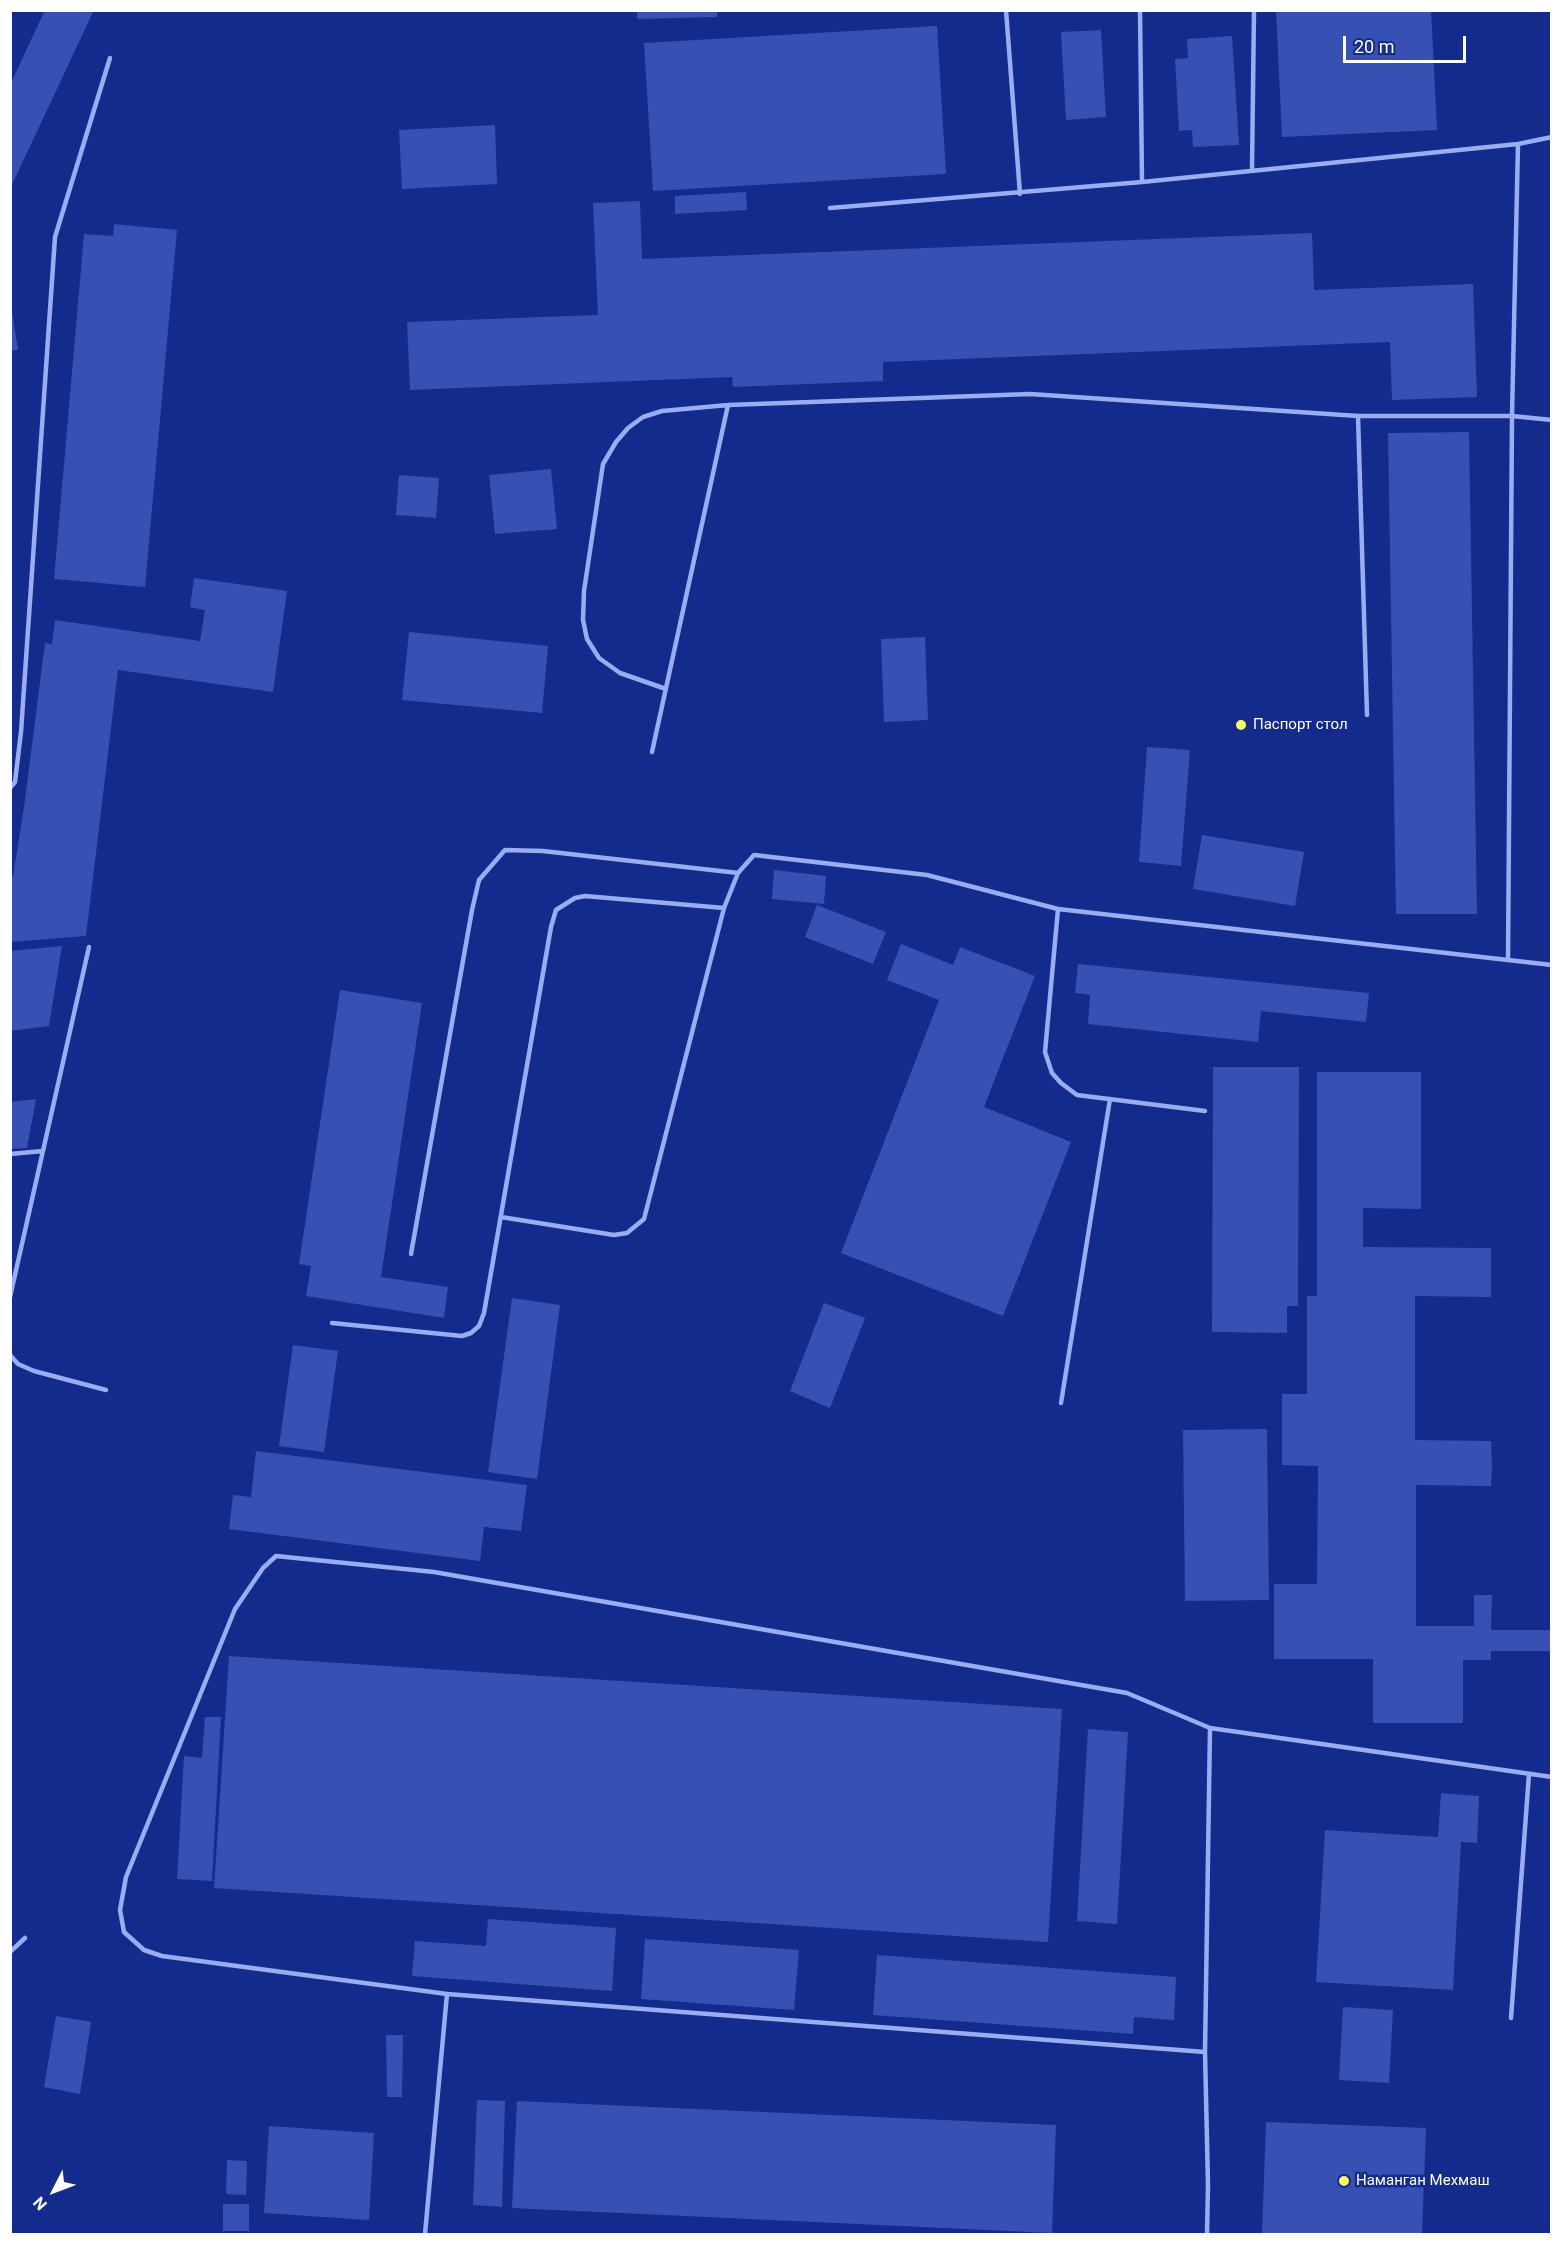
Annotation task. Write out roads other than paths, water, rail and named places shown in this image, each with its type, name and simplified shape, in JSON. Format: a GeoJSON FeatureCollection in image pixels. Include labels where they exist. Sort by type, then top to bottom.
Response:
{"type":"FeatureCollection","features":[{"type":"Feature","properties":{"kind":"lane"},"geometry":{"type":"LineString","coordinates":[[1006,10],[1020,194]]}},
{"type":"Feature","properties":{"kind":"lane"},"geometry":{"type":"LineString","coordinates":[[1140,10],[1142,182]]}},
{"type":"Feature","properties":{"kind":"lane"},"geometry":{"type":"LineString","coordinates":[[1252,170],[1254,10]]}},
{"type":"Feature","properties":{"kind":"lane"},"geometry":{"type":"LineString","coordinates":[[10,788],[15,782],[21,732],[55,237],[110,58]]}},
{"type":"Feature","properties":{"kind":"lane"},"geometry":{"type":"LineString","coordinates":[[830,208],[1020,194],[1142,182],[1518,144],[1551,137]]}},
{"type":"Feature","properties":{"kind":"lane"},"geometry":{"type":"LineString","coordinates":[[1508,960],[1512,416],[1518,144]]}},
{"type":"Feature","properties":{"kind":"lane"},"geometry":{"type":"LineString","coordinates":[[666,689],[620,673],[599,658],[587,639],[583,620],[584,591],[603,464],[616,442],[628,428],[643,417],[662,411],[728,405],[1030,394],[1358,416],[1512,416],[1551,420]]}},
{"type":"Feature","properties":{"kind":"lane"},"geometry":{"type":"LineString","coordinates":[[652,752],[728,405]]}},
{"type":"Feature","properties":{"kind":"lane"},"geometry":{"type":"LineString","coordinates":[[1358,416],[1367,716]]}},
{"type":"Feature","properties":{"kind":"lane"},"geometry":{"type":"LineString","coordinates":[[411,1254],[472,910],[479,880],[494,862],[506,850],[543,851],[738,873]]}},
{"type":"Feature","properties":{"kind":"lane"},"geometry":{"type":"LineString","coordinates":[[501,1217],[614,1235],[627,1233],[644,1219],[724,908],[738,873],[754,855],[927,875],[1058,909],[1551,965]]}},
{"type":"Feature","properties":{"kind":"lane"},"geometry":{"type":"LineString","coordinates":[[332,1323],[462,1336],[471,1333],[479,1326],[484,1313],[549,938],[556,910],[575,898],[585,897],[724,908]]}},
{"type":"Feature","properties":{"kind":"lane"},"geometry":{"type":"LineString","coordinates":[[1058,909],[1045,1052],[1052,1073],[1077,1095],[1205,1111]]}},
{"type":"Feature","properties":{"kind":"lane"},"geometry":{"type":"LineString","coordinates":[[10,1297],[89,947]]}},
{"type":"Feature","properties":{"kind":"lane"},"geometry":{"type":"LineString","coordinates":[[1061,1402],[1110,1099]]}},
{"type":"Feature","properties":{"kind":"lane"},"geometry":{"type":"LineString","coordinates":[[10,1154],[43,1151]]}},
{"type":"Feature","properties":{"kind":"lane"},"geometry":{"type":"LineString","coordinates":[[10,1355],[18,1364],[34,1371],[106,1390]]}},
{"type":"Feature","properties":{"kind":"lane"},"geometry":{"type":"LineString","coordinates":[[1205,2052],[447,1994],[162,1956],[144,1950],[124,1932],[120,1910],[126,1877],[235,1609],[263,1568],[276,1556],[434,1572],[1127,1693],[1210,1728],[1551,1777]]}},
{"type":"Feature","properties":{"kind":"lane"},"geometry":{"type":"LineString","coordinates":[[1207,2235],[1205,2052],[1210,1728]]}},
{"type":"Feature","properties":{"kind":"lane"},"geometry":{"type":"LineString","coordinates":[[1511,2018],[1529,1774]]}},
{"type":"Feature","properties":{"kind":"lane"},"geometry":{"type":"LineString","coordinates":[[10,1952],[25,1938]]}},
{"type":"Feature","properties":{"kind":"lane"},"geometry":{"type":"LineString","coordinates":[[424,2235],[447,1994]]}},
{"type":"Feature","properties":{"kind":"place","name":"Паспорт стол"},"geometry":{"type":"Point","coordinates":[1241,725]}},
{"type":"Feature","properties":{"kind":"place","name":"Наманган Мехмаш"},"geometry":{"type":"Point","coordinates":[1344,2181]}}]}
